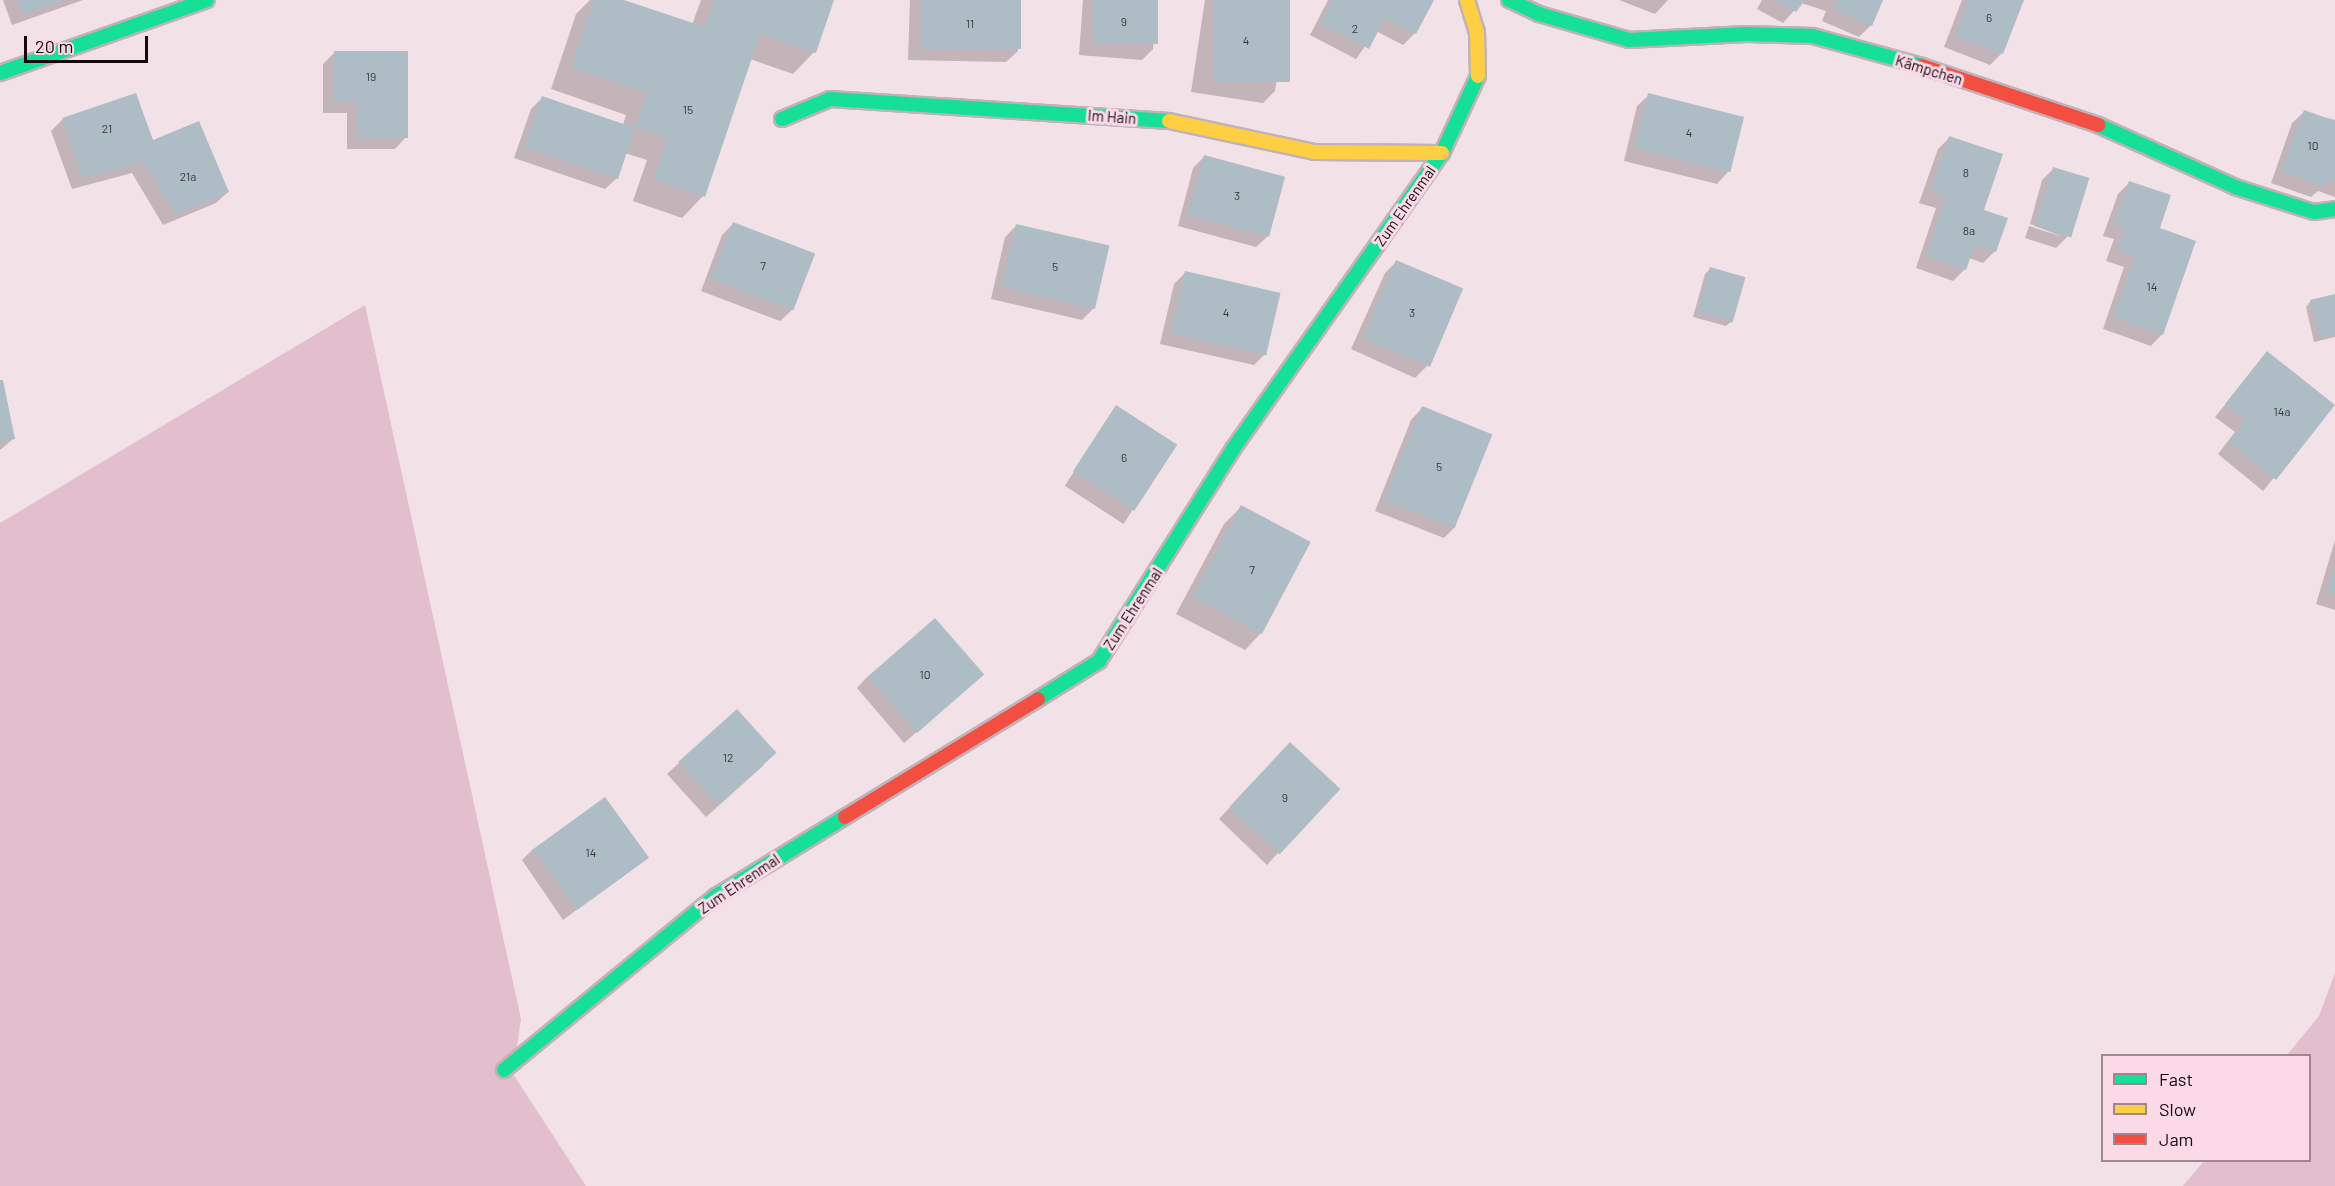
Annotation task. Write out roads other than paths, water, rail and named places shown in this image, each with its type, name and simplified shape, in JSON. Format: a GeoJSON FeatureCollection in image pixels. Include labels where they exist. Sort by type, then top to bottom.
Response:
{"type":"FeatureCollection","features":[{"type":"Feature","properties":{"kind":"street"},"geometry":{"type":"LineString","coordinates":[[0,73],[207,0]]}},
{"type":"Feature","properties":{"kind":"street","name":"Zum Ehrenmal"},"geometry":{"type":"LineString","coordinates":[[504,1070],[716,896],[1099,661],[1233,448],[1442,153],[1480,72],[1477,32],[1467,0]]}},
{"type":"Feature","properties":{"kind":"street","name":"Kämpchen"},"geometry":{"type":"LineString","coordinates":[[1509,0],[1539,14],[1629,40],[1747,34],[1813,36],[1915,64],[2101,126],[2235,187],[2314,212],[2335,209]]}},
{"type":"Feature","properties":{"kind":"street","name":"Im Hain"},"geometry":{"type":"LineString","coordinates":[[782,119],[830,99],[1173,121],[1315,152],[1442,153]]}}]}
